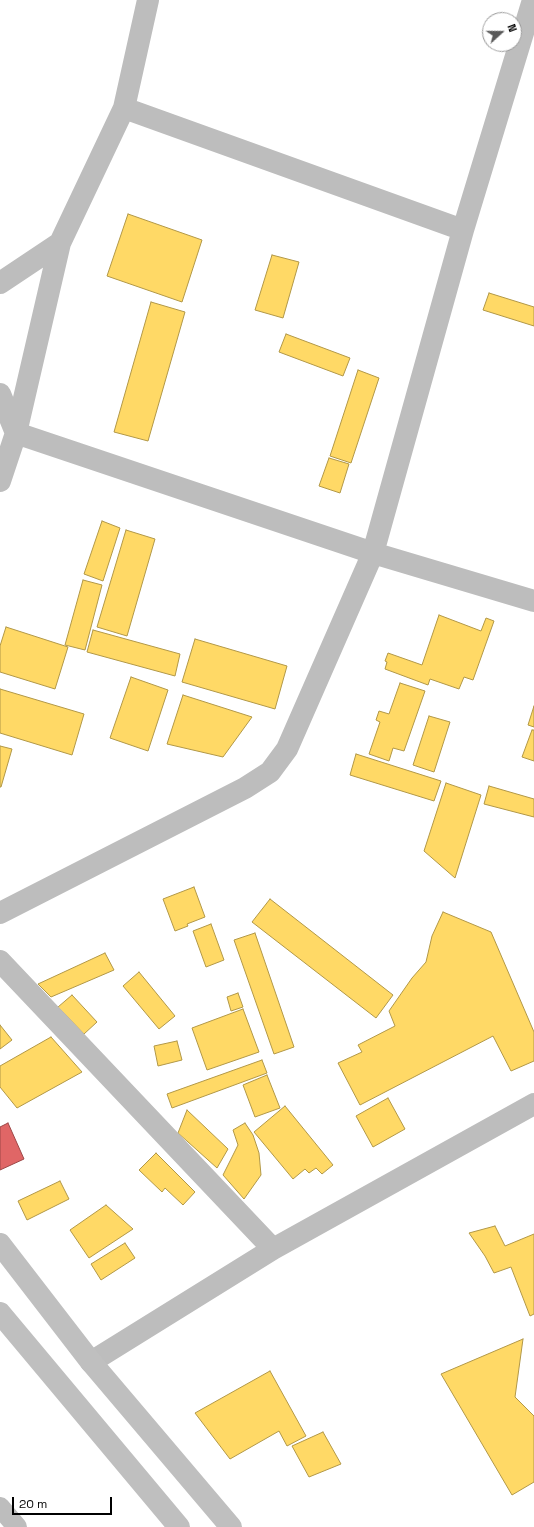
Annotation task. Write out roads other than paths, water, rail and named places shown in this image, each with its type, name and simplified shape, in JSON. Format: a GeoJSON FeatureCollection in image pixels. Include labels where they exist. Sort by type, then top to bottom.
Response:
{"type":"FeatureCollection","features":[{"type":"Feature","properties":{"kind":"main road"},"geometry":{"type":"LineString","coordinates":[[0,1244],[91,1362],[231,1527]]}},
{"type":"Feature","properties":{"kind":"main road"},"geometry":{"type":"LineString","coordinates":[[0,1313],[179,1527]]}},
{"type":"Feature","properties":{"kind":"street"},"geometry":{"type":"LineString","coordinates":[[0,481],[16,433],[60,244],[124,108],[148,0]]}},
{"type":"Feature","properties":{"kind":"street"},"geometry":{"type":"LineString","coordinates":[[0,913],[245,788],[270,772],[287,749],[373,553],[463,230],[533,0]]}},
{"type":"Feature","properties":{"kind":"street"},"geometry":{"type":"LineString","coordinates":[[124,108],[463,230]]}},
{"type":"Feature","properties":{"kind":"street"},"geometry":{"type":"LineString","coordinates":[[0,283],[60,244]]}},
{"type":"Feature","properties":{"kind":"street"},"geometry":{"type":"LineString","coordinates":[[0,394],[16,433],[373,553],[534,602]]}},
{"type":"Feature","properties":{"kind":"street"},"geometry":{"type":"LineString","coordinates":[[0,961],[273,1249]]}},
{"type":"Feature","properties":{"kind":"street"},"geometry":{"type":"LineString","coordinates":[[91,1362],[273,1249],[534,1104]]}},
{"type":"Feature","properties":{"kind":"lane"},"geometry":{"type":"LineString","coordinates":[[0,1507],[17,1527]]}}]}
